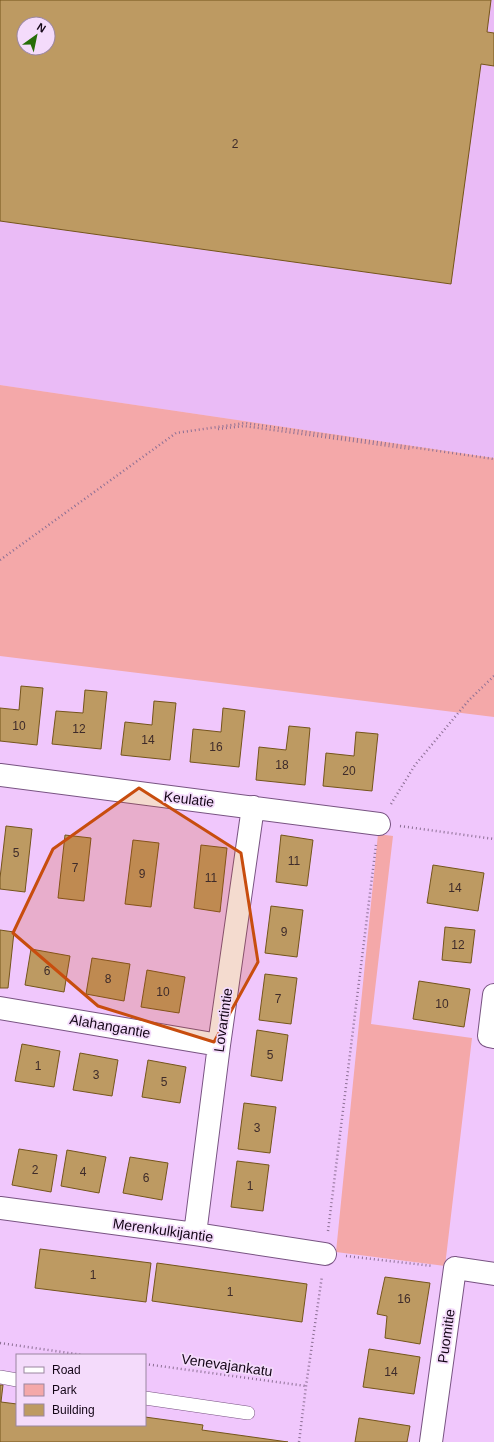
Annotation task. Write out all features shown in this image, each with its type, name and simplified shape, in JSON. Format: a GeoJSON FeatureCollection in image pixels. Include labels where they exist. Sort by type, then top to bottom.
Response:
{"type":"FeatureCollection","features":[{"type":"Feature","properties":{"kind":"street","name":"Keulatie"},"geometry":{"type":"LineString","coordinates":[[0,775],[379,824]]}},
{"type":"Feature","properties":{"kind":"street","name":"Lovartintie"},"geometry":{"type":"LineString","coordinates":[[195,1234],[219,1044],[253,807]]}},
{"type":"Feature","properties":{"kind":"street"},"geometry":{"type":"LineString","coordinates":[[494,995],[489,1036],[494,1037]]}},
{"type":"Feature","properties":{"kind":"street","name":"Alahangantie"},"geometry":{"type":"LineString","coordinates":[[0,1008],[219,1044]]}},
{"type":"Feature","properties":{"kind":"street","name":"Merenkulkijantie"},"geometry":{"type":"LineString","coordinates":[[0,1208],[195,1234],[325,1254]]}},
{"type":"Feature","properties":{"kind":"street"},"geometry":{"type":"LineString","coordinates":[[455,1268],[494,1274]]}},
{"type":"Feature","properties":{"kind":"street","name":"Puomitie"},"geometry":{"type":"LineString","coordinates":[[431,1442],[455,1268]]}},
{"type":"Feature","properties":{"kind":"lane"},"geometry":{"type":"LineString","coordinates":[[0,1377],[16,1380]]}},
{"type":"Feature","properties":{"kind":"lane"},"geometry":{"type":"LineString","coordinates":[[146,1398],[248,1413]]}},
{"type":"Feature","properties":{"kind":"path"},"geometry":{"type":"LineString","coordinates":[[0,560],[176,433],[246,423],[494,459]]}},
{"type":"Feature","properties":{"kind":"path"},"geometry":{"type":"LineString","coordinates":[[299,1442],[325,1254],[379,824],[415,765],[469,700],[494,676]]}},
{"type":"Feature","properties":{"kind":"path"},"geometry":{"type":"LineString","coordinates":[[379,824],[494,839]]}},
{"type":"Feature","properties":{"kind":"path"},"geometry":{"type":"LineString","coordinates":[[325,1254],[455,1268]]}},
{"type":"Feature","properties":{"kind":"path"},"geometry":{"type":"LineString","coordinates":[[0,1343],[76,1354]]}},
{"type":"Feature","properties":{"kind":"path","name":"Venevajankatu"},"geometry":{"type":"LineString","coordinates":[[146,1364],[306,1386]]}},
{"type":"Feature","properties":{"kind":"highlighted area"},"geometry":{"type":"Polygon","coordinates":[[[139,788],[241,853],[258,962],[214,1042],[98,1006],[13,933],[53,849],[139,788]]]}},
{"type":"Feature","properties":{"kind":"shaded area"},"geometry":{"type":"Polygon","coordinates":[[[0,0],[494,0],[494,458],[0,385],[0,0]]]}},
{"type":"Feature","properties":{"kind":"green space"},"geometry":{"type":"Polygon","coordinates":[[[0,385],[494,458],[494,717],[0,656],[0,385]]]}},
{"type":"Feature","properties":{"kind":"green space"},"geometry":{"type":"Polygon","coordinates":[[[378,834],[393,836],[371,1024],[472,1038],[445,1266],[336,1252],[378,834]]]}},
{"type":"Feature","properties":{"kind":"building"},"geometry":{"type":"Polygon","coordinates":[[[0,0],[491,0],[487,32],[494,33],[494,66],[481,64],[451,284],[0,221],[0,0]]]}},
{"type":"Feature","properties":{"kind":"building"},"geometry":{"type":"Polygon","coordinates":[[[21,686],[43,688],[37,745],[0,741],[0,708],[19,710],[21,686]]]}},
{"type":"Feature","properties":{"kind":"building"},"geometry":{"type":"Polygon","coordinates":[[[85,690],[107,692],[101,749],[52,744],[56,711],[83,713],[85,690]]]}},
{"type":"Feature","properties":{"kind":"building"},"geometry":{"type":"Polygon","coordinates":[[[154,701],[176,703],[170,760],[121,755],[125,722],[152,725],[154,701]]]}},
{"type":"Feature","properties":{"kind":"building"},"geometry":{"type":"Polygon","coordinates":[[[223,708],[245,711],[239,767],[190,762],[193,729],[221,732],[223,708]]]}},
{"type":"Feature","properties":{"kind":"building"},"geometry":{"type":"Polygon","coordinates":[[[289,726],[310,728],[305,785],[256,780],[259,747],[286,750],[289,726]]]}},
{"type":"Feature","properties":{"kind":"building"},"geometry":{"type":"Polygon","coordinates":[[[356,732],[378,734],[372,791],[323,786],[326,753],[354,756],[356,732]]]}},
{"type":"Feature","properties":{"kind":"building"},"geometry":{"type":"Polygon","coordinates":[[[6,826],[32,829],[25,892],[0,889],[6,826]]]}},
{"type":"Feature","properties":{"kind":"building"},"geometry":{"type":"Polygon","coordinates":[[[65,835],[91,838],[84,901],[58,898],[65,835]]]}},
{"type":"Feature","properties":{"kind":"building"},"geometry":{"type":"Polygon","coordinates":[[[281,835],[313,840],[307,886],[276,882],[281,835]]]}},
{"type":"Feature","properties":{"kind":"building"},"geometry":{"type":"Polygon","coordinates":[[[133,840],[159,843],[151,907],[125,904],[133,840]]]}},
{"type":"Feature","properties":{"kind":"building"},"geometry":{"type":"Polygon","coordinates":[[[201,845],[227,848],[220,912],[194,908],[201,845]]]}},
{"type":"Feature","properties":{"kind":"building"},"geometry":{"type":"Polygon","coordinates":[[[433,865],[484,873],[478,911],[427,903],[433,865]]]}},
{"type":"Feature","properties":{"kind":"building"},"geometry":{"type":"Polygon","coordinates":[[[271,906],[303,910],[297,957],[265,953],[271,906]]]}},
{"type":"Feature","properties":{"kind":"building"},"geometry":{"type":"Polygon","coordinates":[[[445,927],[475,930],[471,963],[442,960],[445,927]]]}},
{"type":"Feature","properties":{"kind":"building"},"geometry":{"type":"Polygon","coordinates":[[[0,930],[14,932],[8,988],[0,988],[0,930]]]}},
{"type":"Feature","properties":{"kind":"building"},"geometry":{"type":"Polygon","coordinates":[[[31,949],[70,956],[64,992],[25,985],[31,949]]]}},
{"type":"Feature","properties":{"kind":"building"},"geometry":{"type":"Polygon","coordinates":[[[92,958],[130,964],[124,1001],[86,994],[92,958]]]}},
{"type":"Feature","properties":{"kind":"building"},"geometry":{"type":"Polygon","coordinates":[[[147,970],[185,977],[179,1013],[141,1007],[147,970]]]}},
{"type":"Feature","properties":{"kind":"building"},"geometry":{"type":"Polygon","coordinates":[[[265,974],[297,978],[291,1024],[259,1020],[265,974]]]}},
{"type":"Feature","properties":{"kind":"building"},"geometry":{"type":"Polygon","coordinates":[[[419,981],[470,989],[464,1027],[413,1019],[419,981]]]}},
{"type":"Feature","properties":{"kind":"building"},"geometry":{"type":"Polygon","coordinates":[[[257,1030],[288,1035],[282,1081],[251,1076],[257,1030]]]}},
{"type":"Feature","properties":{"kind":"building"},"geometry":{"type":"Polygon","coordinates":[[[22,1044],[60,1051],[54,1087],[15,1081],[22,1044]]]}},
{"type":"Feature","properties":{"kind":"building"},"geometry":{"type":"Polygon","coordinates":[[[80,1053],[118,1060],[112,1096],[73,1090],[80,1053]]]}},
{"type":"Feature","properties":{"kind":"building"},"geometry":{"type":"Polygon","coordinates":[[[148,1060],[186,1067],[180,1103],[142,1097],[148,1060]]]}},
{"type":"Feature","properties":{"kind":"building"},"geometry":{"type":"Polygon","coordinates":[[[244,1103],[276,1107],[270,1153],[238,1149],[244,1103]]]}},
{"type":"Feature","properties":{"kind":"building"},"geometry":{"type":"Polygon","coordinates":[[[19,1149],[57,1155],[51,1192],[12,1185],[19,1149]]]}},
{"type":"Feature","properties":{"kind":"building"},"geometry":{"type":"Polygon","coordinates":[[[67,1150],[106,1157],[99,1193],[61,1186],[67,1150]]]}},
{"type":"Feature","properties":{"kind":"building"},"geometry":{"type":"Polygon","coordinates":[[[130,1157],[168,1163],[162,1200],[123,1193],[130,1157]]]}},
{"type":"Feature","properties":{"kind":"building"},"geometry":{"type":"Polygon","coordinates":[[[237,1161],[269,1165],[263,1211],[231,1207],[237,1161]]]}},
{"type":"Feature","properties":{"kind":"building"},"geometry":{"type":"Polygon","coordinates":[[[40,1249],[151,1263],[146,1302],[35,1288],[40,1249]]]}},
{"type":"Feature","properties":{"kind":"building"},"geometry":{"type":"Polygon","coordinates":[[[157,1263],[307,1284],[302,1322],[152,1301],[157,1263]]]}},
{"type":"Feature","properties":{"kind":"building"},"geometry":{"type":"Polygon","coordinates":[[[385,1277],[430,1283],[420,1344],[385,1338],[387,1316],[377,1314],[385,1277]]]}},
{"type":"Feature","properties":{"kind":"building"},"geometry":{"type":"Polygon","coordinates":[[[369,1349],[420,1357],[414,1394],[363,1387],[369,1349]]]}},
{"type":"Feature","properties":{"kind":"building"},"geometry":{"type":"Polygon","coordinates":[[[0,1385],[3,1385],[1,1402],[16,1404],[16,1426],[146,1426],[146,1417],[203,1425],[202,1430],[288,1442],[0,1442],[0,1385]]]}},
{"type":"Feature","properties":{"kind":"building"},"geometry":{"type":"Polygon","coordinates":[[[359,1418],[410,1426],[407,1442],[355,1442],[359,1418]]]}}]}
